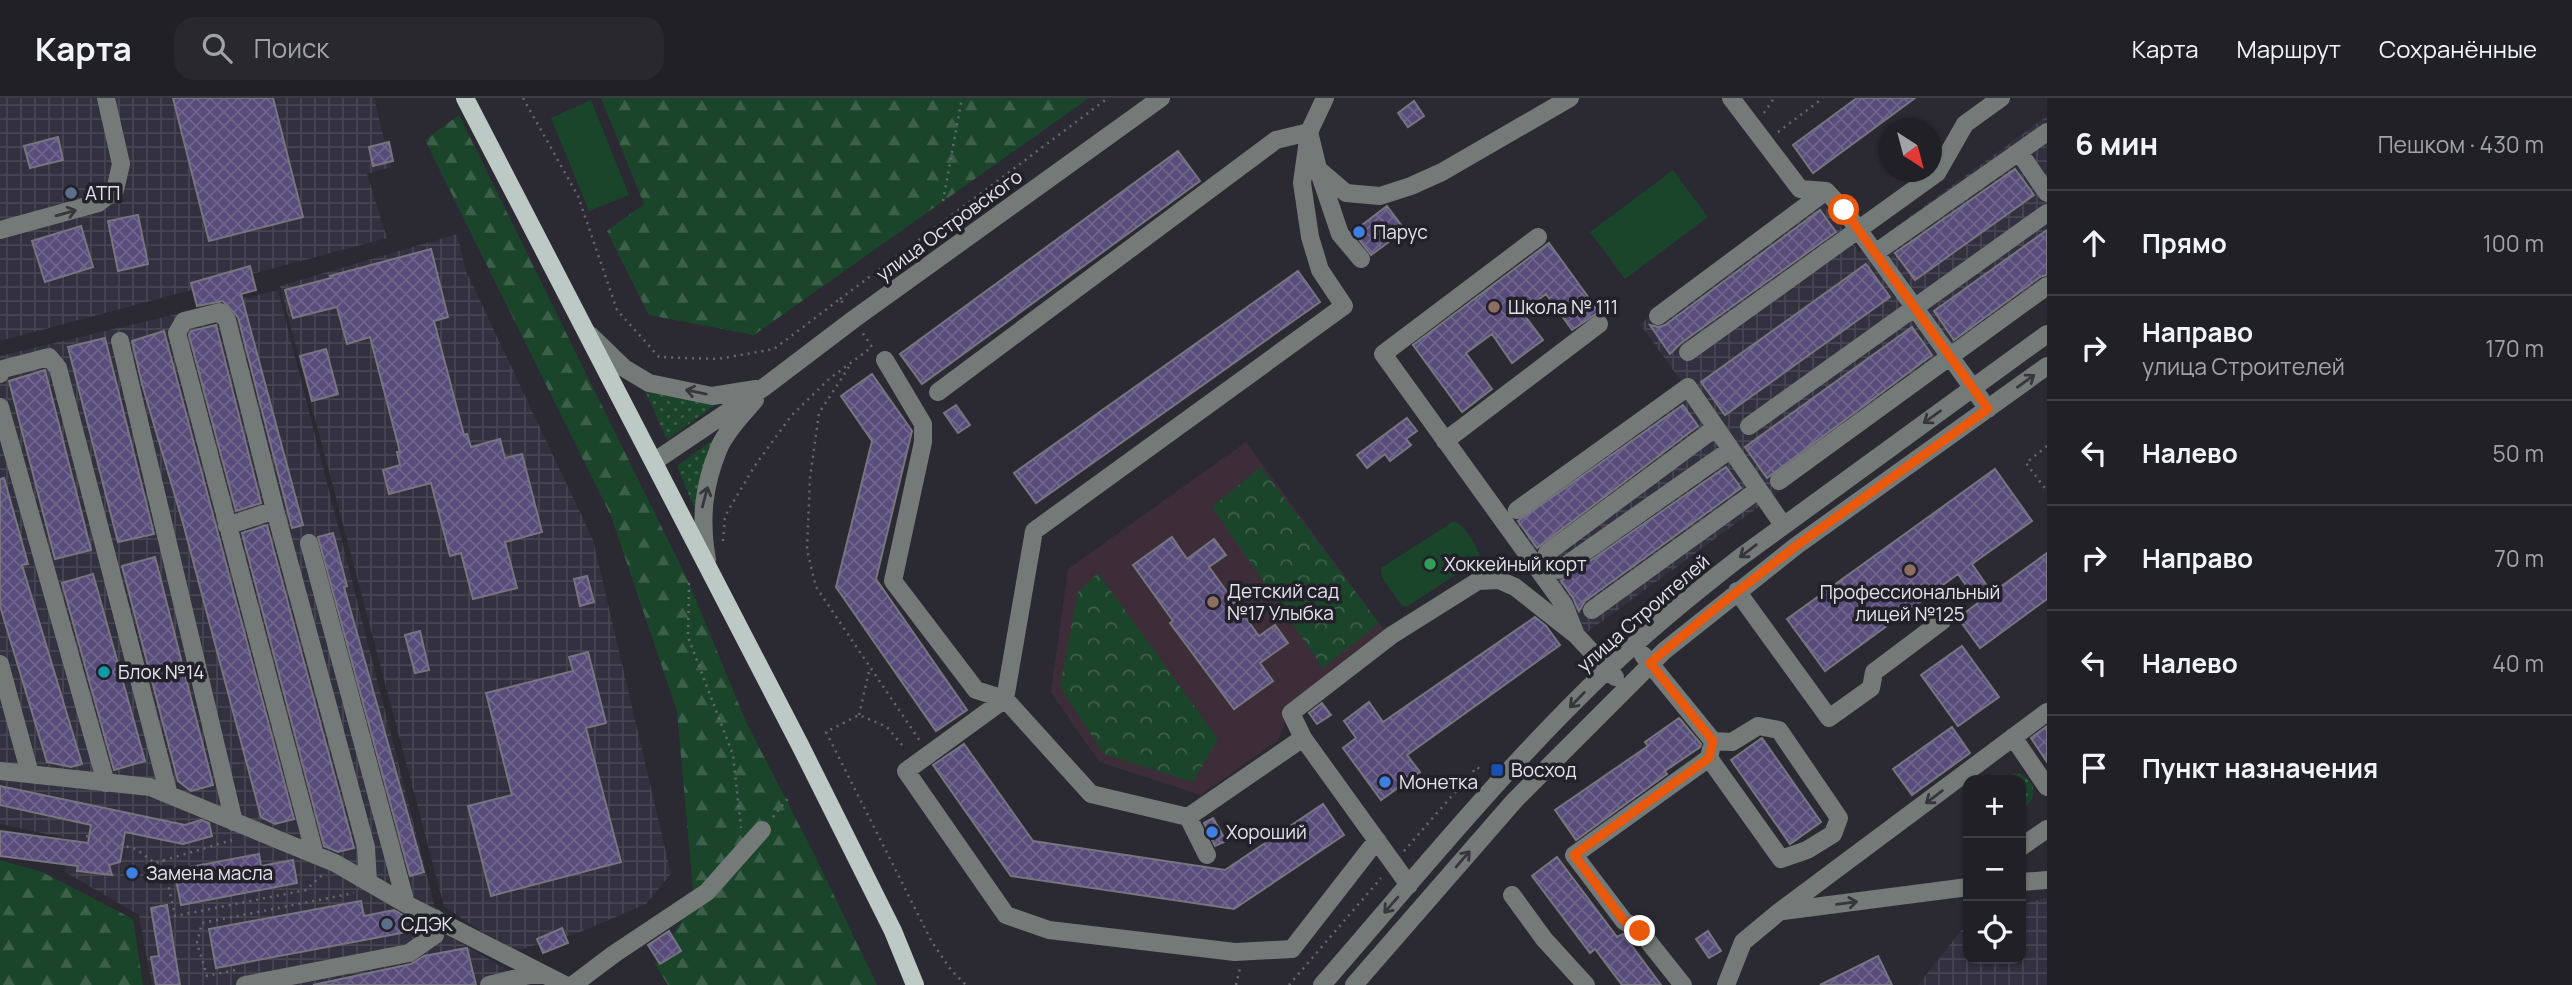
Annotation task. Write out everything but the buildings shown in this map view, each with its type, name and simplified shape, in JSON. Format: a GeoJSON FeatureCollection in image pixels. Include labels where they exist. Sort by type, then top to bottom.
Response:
{"type":"FeatureCollection","features":[{"type":"Feature","properties":{"kind":"main road"},"geometry":{"type":"LineString","coordinates":[[465,98],[708,565],[893,932],[915,985]]}},
{"type":"Feature","properties":{"kind":"main road"},"geometry":{"type":"LineString","coordinates":[[893,932],[929,985]]}},
{"type":"Feature","properties":{"kind":"street"},"geometry":{"type":"LineString","coordinates":[[0,230],[98,203],[115,190],[121,164],[106,98]]}},
{"type":"Feature","properties":{"kind":"street"},"geometry":{"type":"LineString","coordinates":[[474,98],[480,125]]}},
{"type":"Feature","properties":{"kind":"street","name":"улица Островского"},"geometry":{"type":"LineString","coordinates":[[763,388],[854,319],[1161,98]]}},
{"type":"Feature","properties":{"kind":"street"},"geometry":{"type":"LineString","coordinates":[[1325,98],[1309,132],[1301,183],[1310,237],[1320,270],[1344,306],[1034,531],[1006,699],[905,771],[1006,915],[1049,930],[1235,952],[1292,949],[1377,840]]}},
{"type":"Feature","properties":{"kind":"street"},"geometry":{"type":"LineString","coordinates":[[1318,169],[1346,193],[1380,196],[1442,172],[1570,98]]}},
{"type":"Feature","properties":{"kind":"street"},"geometry":{"type":"LineString","coordinates":[[1731,98],[1761,131],[1800,189],[1826,191],[1857,228],[1988,409]]}},
{"type":"Feature","properties":{"kind":"street"},"geometry":{"type":"LineString","coordinates":[[1688,352],[1937,173],[1965,124],[2001,98]]}},
{"type":"Feature","properties":{"kind":"street"},"geometry":{"type":"LineString","coordinates":[[1309,132],[1318,169],[1340,234],[1361,259]]}},
{"type":"Feature","properties":{"kind":"street"},"geometry":{"type":"LineString","coordinates":[[938,392],[1276,140],[1309,132]]}},
{"type":"Feature","properties":{"kind":"street"},"geometry":{"type":"LineString","coordinates":[[1875,253],[2047,132]]}},
{"type":"Feature","properties":{"kind":"street"},"geometry":{"type":"LineString","coordinates":[[2019,152],[2047,193]]}},
{"type":"Feature","properties":{"kind":"street"},"geometry":{"type":"LineString","coordinates":[[1658,316],[1826,191]]}},
{"type":"Feature","properties":{"kind":"street"},"geometry":{"type":"LineString","coordinates":[[1749,426],[2047,213]]}},
{"type":"Feature","properties":{"kind":"street"},"geometry":{"type":"LineString","coordinates":[[1538,237],[1383,354],[1564,605],[1576,635]]}},
{"type":"Feature","properties":{"kind":"street"},"geometry":{"type":"LineString","coordinates":[[1779,481],[2047,286]]}},
{"type":"Feature","properties":{"kind":"street"},"geometry":{"type":"LineString","coordinates":[[315,855],[177,333],[184,321],[220,312],[227,320],[366,847],[368,882]]}},
{"type":"Feature","properties":{"kind":"street"},"geometry":{"type":"LineString","coordinates":[[1445,441],[1599,324]]}},
{"type":"Feature","properties":{"kind":"street"},"geometry":{"type":"LineString","coordinates":[[589,334],[624,368],[649,383],[712,396],[763,388]]}},
{"type":"Feature","properties":{"kind":"street","name":"улица Строителей"},"geometry":{"type":"LineString","coordinates":[[1322,985],[1496,784],[1608,669],[1693,594],[1783,525],[2047,334]]}},
{"type":"Feature","properties":{"kind":"street"},"geometry":{"type":"LineString","coordinates":[[120,341],[234,822]]}},
{"type":"Feature","properties":{"kind":"street"},"geometry":{"type":"LineString","coordinates":[[878,354],[923,424],[923,442],[893,581],[976,690],[1006,699],[1091,794],[1188,817],[1303,738]]}},
{"type":"Feature","properties":{"kind":"street"},"geometry":{"type":"LineString","coordinates":[[0,374],[3,369],[49,357],[58,368],[169,795]]}},
{"type":"Feature","properties":{"kind":"street"},"geometry":{"type":"LineString","coordinates":[[1354,985],[1515,800],[1650,663],[1796,546],[2047,366]]}},
{"type":"Feature","properties":{"kind":"street"},"geometry":{"type":"LineString","coordinates":[[1517,510],[1688,387],[1783,525]]}},
{"type":"Feature","properties":{"kind":"street"},"geometry":{"type":"LineString","coordinates":[[655,461],[763,388]]}},
{"type":"Feature","properties":{"kind":"street"},"geometry":{"type":"LineString","coordinates":[[708,565],[702,532],[702,508],[719,446],[763,388]]}},
{"type":"Feature","properties":{"kind":"street"},"geometry":{"type":"LineString","coordinates":[[0,407],[106,783]]}},
{"type":"Feature","properties":{"kind":"street"},"geometry":{"type":"LineString","coordinates":[[1547,553],[1715,428]]}},
{"type":"Feature","properties":{"kind":"street"},"geometry":{"type":"LineString","coordinates":[[1559,570],[1730,450]]}},
{"type":"Feature","properties":{"kind":"street"},"geometry":{"type":"LineString","coordinates":[[1592,610],[1758,490]]}},
{"type":"Feature","properties":{"kind":"street"},"geometry":{"type":"LineString","coordinates":[[227,526],[275,510]]}},
{"type":"Feature","properties":{"kind":"street"},"geometry":{"type":"LineString","coordinates":[[309,543],[406,904]]}},
{"type":"Feature","properties":{"kind":"street"},"geometry":{"type":"LineString","coordinates":[[1409,885],[1303,738],[1291,713],[1392,635],[1478,581],[1499,580],[1515,587],[1576,635],[1624,688]]}},
{"type":"Feature","properties":{"kind":"street"},"geometry":{"type":"LineString","coordinates":[[1737,592],[1829,718],[1871,688],[1874,672],[1942,621]]}},
{"type":"Feature","properties":{"kind":"street"},"geometry":{"type":"LineString","coordinates":[[1635,645],[1711,749],[1781,859],[1807,850],[1833,834],[1839,818],[1779,730],[1758,726],[1732,742],[1711,749],[1574,855],[1624,921],[1640,931],[1683,985]]}},
{"type":"Feature","properties":{"kind":"street"},"geometry":{"type":"LineString","coordinates":[[0,664],[30,774]]}},
{"type":"Feature","properties":{"kind":"street"},"geometry":{"type":"LineString","coordinates":[[1971,775],[2013,737],[2047,712]]}},
{"type":"Feature","properties":{"kind":"street"},"geometry":{"type":"LineString","coordinates":[[2013,737],[2047,787]]}},
{"type":"Feature","properties":{"kind":"street"},"geometry":{"type":"LineString","coordinates":[[0,771],[150,787],[335,863],[406,904],[565,985]]}},
{"type":"Feature","properties":{"kind":"street"},"geometry":{"type":"LineString","coordinates":[[1726,985],[1743,942],[1779,912],[1963,781]]}},
{"type":"Feature","properties":{"kind":"street"},"geometry":{"type":"LineString","coordinates":[[1188,817],[1207,855]]}},
{"type":"Feature","properties":{"kind":"street"},"geometry":{"type":"LineString","coordinates":[[2026,842],[2047,829]]}},
{"type":"Feature","properties":{"kind":"street"},"geometry":{"type":"LineString","coordinates":[[573,985],[707,892],[762,830]]}},
{"type":"Feature","properties":{"kind":"street"},"geometry":{"type":"LineString","coordinates":[[2026,882],[2047,880]]}},
{"type":"Feature","properties":{"kind":"street"},"geometry":{"type":"LineString","coordinates":[[1779,912],[1963,885]]}},
{"type":"Feature","properties":{"kind":"street"},"geometry":{"type":"LineString","coordinates":[[1512,895],[1544,939],[1586,985]]}},
{"type":"Feature","properties":{"kind":"street"},"geometry":{"type":"LineString","coordinates":[[240,978],[409,953],[435,935],[435,918]]}},
{"type":"Feature","properties":{"kind":"street"},"geometry":{"type":"LineString","coordinates":[[489,985],[529,975],[545,975]]}},
{"type":"Feature","properties":{"kind":"path"},"geometry":{"type":"LineString","coordinates":[[523,98],[578,196],[617,310],[659,357],[718,359],[774,349],[1108,98]]}},
{"type":"Feature","properties":{"kind":"path"},"geometry":{"type":"LineString","coordinates":[[943,201],[962,98]]}},
{"type":"Feature","properties":{"kind":"path"},"geometry":{"type":"LineString","coordinates":[[1761,131],[1774,98]]}},
{"type":"Feature","properties":{"kind":"path"},"geometry":{"type":"LineString","coordinates":[[1761,131],[1823,98]]}},
{"type":"Feature","properties":{"kind":"path"},"geometry":{"type":"LineString","coordinates":[[840,299],[854,319]]}},
{"type":"Feature","properties":{"kind":"path"},"geometry":{"type":"LineString","coordinates":[[722,551],[725,516],[754,467],[791,416],[829,379],[850,364],[878,354]]}},
{"type":"Feature","properties":{"kind":"path"},"geometry":{"type":"LineString","coordinates":[[850,364],[819,413],[810,478],[807,550],[816,587],[927,754]]}},
{"type":"Feature","properties":{"kind":"path"},"geometry":{"type":"LineString","coordinates":[[2047,446],[2026,463],[2047,491]]}},
{"type":"Feature","properties":{"kind":"path"},"geometry":{"type":"LineString","coordinates":[[689,583],[688,637],[733,755],[742,845],[740,856]]}},
{"type":"Feature","properties":{"kind":"path"},"geometry":{"type":"LineString","coordinates":[[859,715],[870,666]]}},
{"type":"Feature","properties":{"kind":"path"},"geometry":{"type":"LineString","coordinates":[[859,715],[887,727],[902,745]]}},
{"type":"Feature","properties":{"kind":"path"},"geometry":{"type":"LineString","coordinates":[[859,715],[826,732],[932,942],[951,971],[966,985]]}},
{"type":"Feature","properties":{"kind":"path"},"geometry":{"type":"LineString","coordinates":[[762,830],[790,796]]}},
{"type":"Feature","properties":{"kind":"path"},"geometry":{"type":"LineString","coordinates":[[86,836],[136,849],[155,863],[258,832]]}},
{"type":"Feature","properties":{"kind":"path"},"geometry":{"type":"LineString","coordinates":[[163,860],[175,916],[306,890],[335,863]]}},
{"type":"Feature","properties":{"kind":"path"},"geometry":{"type":"LineString","coordinates":[[240,978],[207,976],[197,943],[202,923],[352,894],[368,882]]}},
{"type":"Feature","properties":{"kind":"shaded area"},"geometry":{"type":"Polygon","coordinates":[[[0,98],[374,98],[391,167],[367,174],[387,238],[0,341],[0,98]]]}},
{"type":"Feature","properties":{"kind":"shaded area"},"geometry":{"type":"Polygon","coordinates":[[[2047,116],[2047,296],[1586,633],[1499,514],[1681,381],[1640,324],[1817,195],[1860,253],[2047,116]]]}},
{"type":"Feature","properties":{"kind":"shaded area"},"geometry":{"type":"Polygon","coordinates":[[[457,234],[466,271],[593,540],[671,874],[646,904],[578,933],[511,952],[444,906],[280,286],[457,234]]]}},
{"type":"Feature","properties":{"kind":"shaded area"},"geometry":{"type":"Polygon","coordinates":[[[278,290],[441,931],[532,985],[152,985],[139,915],[65,872],[71,839],[0,824],[0,356],[278,290]]]}},
{"type":"Feature","properties":{"kind":"shaded area","name":"Детский сад №17 Улыбка"},"geometry":{"type":"Polygon","coordinates":[[[1246,442],[1388,635],[1290,711],[1278,740],[1201,795],[1099,762],[1051,692],[1068,569],[1246,442]]]}},
{"type":"Feature","properties":{"kind":"shaded area"},"geometry":{"type":"Polygon","coordinates":[[[2047,897],[2047,985],[1918,985],[1963,928],[1963,964],[2026,964],[2026,903],[2047,897]]]}},
{"type":"Feature","properties":{"kind":"green space"},"geometry":{"type":"Polygon","coordinates":[[[601,98],[1089,98],[754,335],[649,315],[607,231],[644,204],[601,98]]]}},
{"type":"Feature","properties":{"kind":"green space"},"geometry":{"type":"Polygon","coordinates":[[[591,100],[629,195],[589,211],[551,118],[591,100]]]}},
{"type":"Feature","properties":{"kind":"green space"},"geometry":{"type":"Polygon","coordinates":[[[459,115],[689,583],[746,722],[877,985],[668,985],[655,964],[694,901],[677,711],[611,516],[425,140],[459,115]]]}},
{"type":"Feature","properties":{"kind":"green space"},"geometry":{"type":"Polygon","coordinates":[[[1673,170],[1708,217],[1625,279],[1590,232],[1673,170]]]}},
{"type":"Feature","properties":{"kind":"green space"},"geometry":{"type":"Polygon","coordinates":[[[645,391],[715,405],[667,440],[645,391]]]}},
{"type":"Feature","properties":{"kind":"green space"},"geometry":{"type":"Polygon","coordinates":[[[718,436],[694,507],[677,466],[718,436]]]}},
{"type":"Feature","properties":{"kind":"green space"},"geometry":{"type":"Polygon","coordinates":[[[1261,467],[1379,623],[1323,668],[1212,507],[1261,467]]]}},
{"type":"Feature","properties":{"kind":"green space","name":"Хоккейный корт"},"geometry":{"type":"Polygon","coordinates":[[[1454,521],[1471,538],[1480,559],[1408,606],[1402,606],[1382,577],[1381,568],[1454,521]]]}},
{"type":"Feature","properties":{"kind":"green space"},"geometry":{"type":"Polygon","coordinates":[[[1098,573],[1218,739],[1193,782],[1104,754],[1060,687],[1078,592],[1098,573]]]}},
{"type":"Feature","properties":{"kind":"green space"},"geometry":{"type":"Polygon","coordinates":[[[2026,778],[2033,788],[2030,802],[2026,805],[2026,778]]]}},
{"type":"Feature","properties":{"kind":"green space"},"geometry":{"type":"Polygon","coordinates":[[[0,860],[42,872],[133,919],[143,985],[0,985],[0,860]]]}},
{"type":"Feature","properties":{"kind":"place","name":"АТП"},"geometry":{"type":"Point","coordinates":[71,193]}},
{"type":"Feature","properties":{"kind":"place","name":"Парус"},"geometry":{"type":"Point","coordinates":[1359,232]}},
{"type":"Feature","properties":{"kind":"place","name":"Школа № 111"},"geometry":{"type":"Point","coordinates":[1494,307]}},
{"type":"Feature","properties":{"kind":"place","name":"Хоккейный корт"},"geometry":{"type":"Point","coordinates":[1430,564]}},
{"type":"Feature","properties":{"kind":"place","name":"Профессиональный лицей №125"},"geometry":{"type":"Point","coordinates":[1910,570]}},
{"type":"Feature","properties":{"kind":"place","name":"Детский сад №17 Улыбка"},"geometry":{"type":"Point","coordinates":[1213,602]}},
{"type":"Feature","properties":{"kind":"place","name":"Блок №14"},"geometry":{"type":"Point","coordinates":[104,672]}},
{"type":"Feature","properties":{"kind":"place","name":"Восход"},"geometry":{"type":"Point","coordinates":[1497,770]}},
{"type":"Feature","properties":{"kind":"place","name":"Монетка"},"geometry":{"type":"Point","coordinates":[1385,782]}},
{"type":"Feature","properties":{"kind":"place","name":"Хороший"},"geometry":{"type":"Point","coordinates":[1212,832]}},
{"type":"Feature","properties":{"kind":"place","name":"Замена масла"},"geometry":{"type":"Point","coordinates":[132,873]}},
{"type":"Feature","properties":{"kind":"place","name":"СДЭК"},"geometry":{"type":"Point","coordinates":[387,924]}},
{"type":"Feature","properties":{"kind":"route"},"geometry":{"type":"LineString","coordinates":[[1640,931],[1624,921],[1574,855],[1709,758],[1713,741],[1650,663],[1796,546],[1988,409],[1844,210]]}}]}
